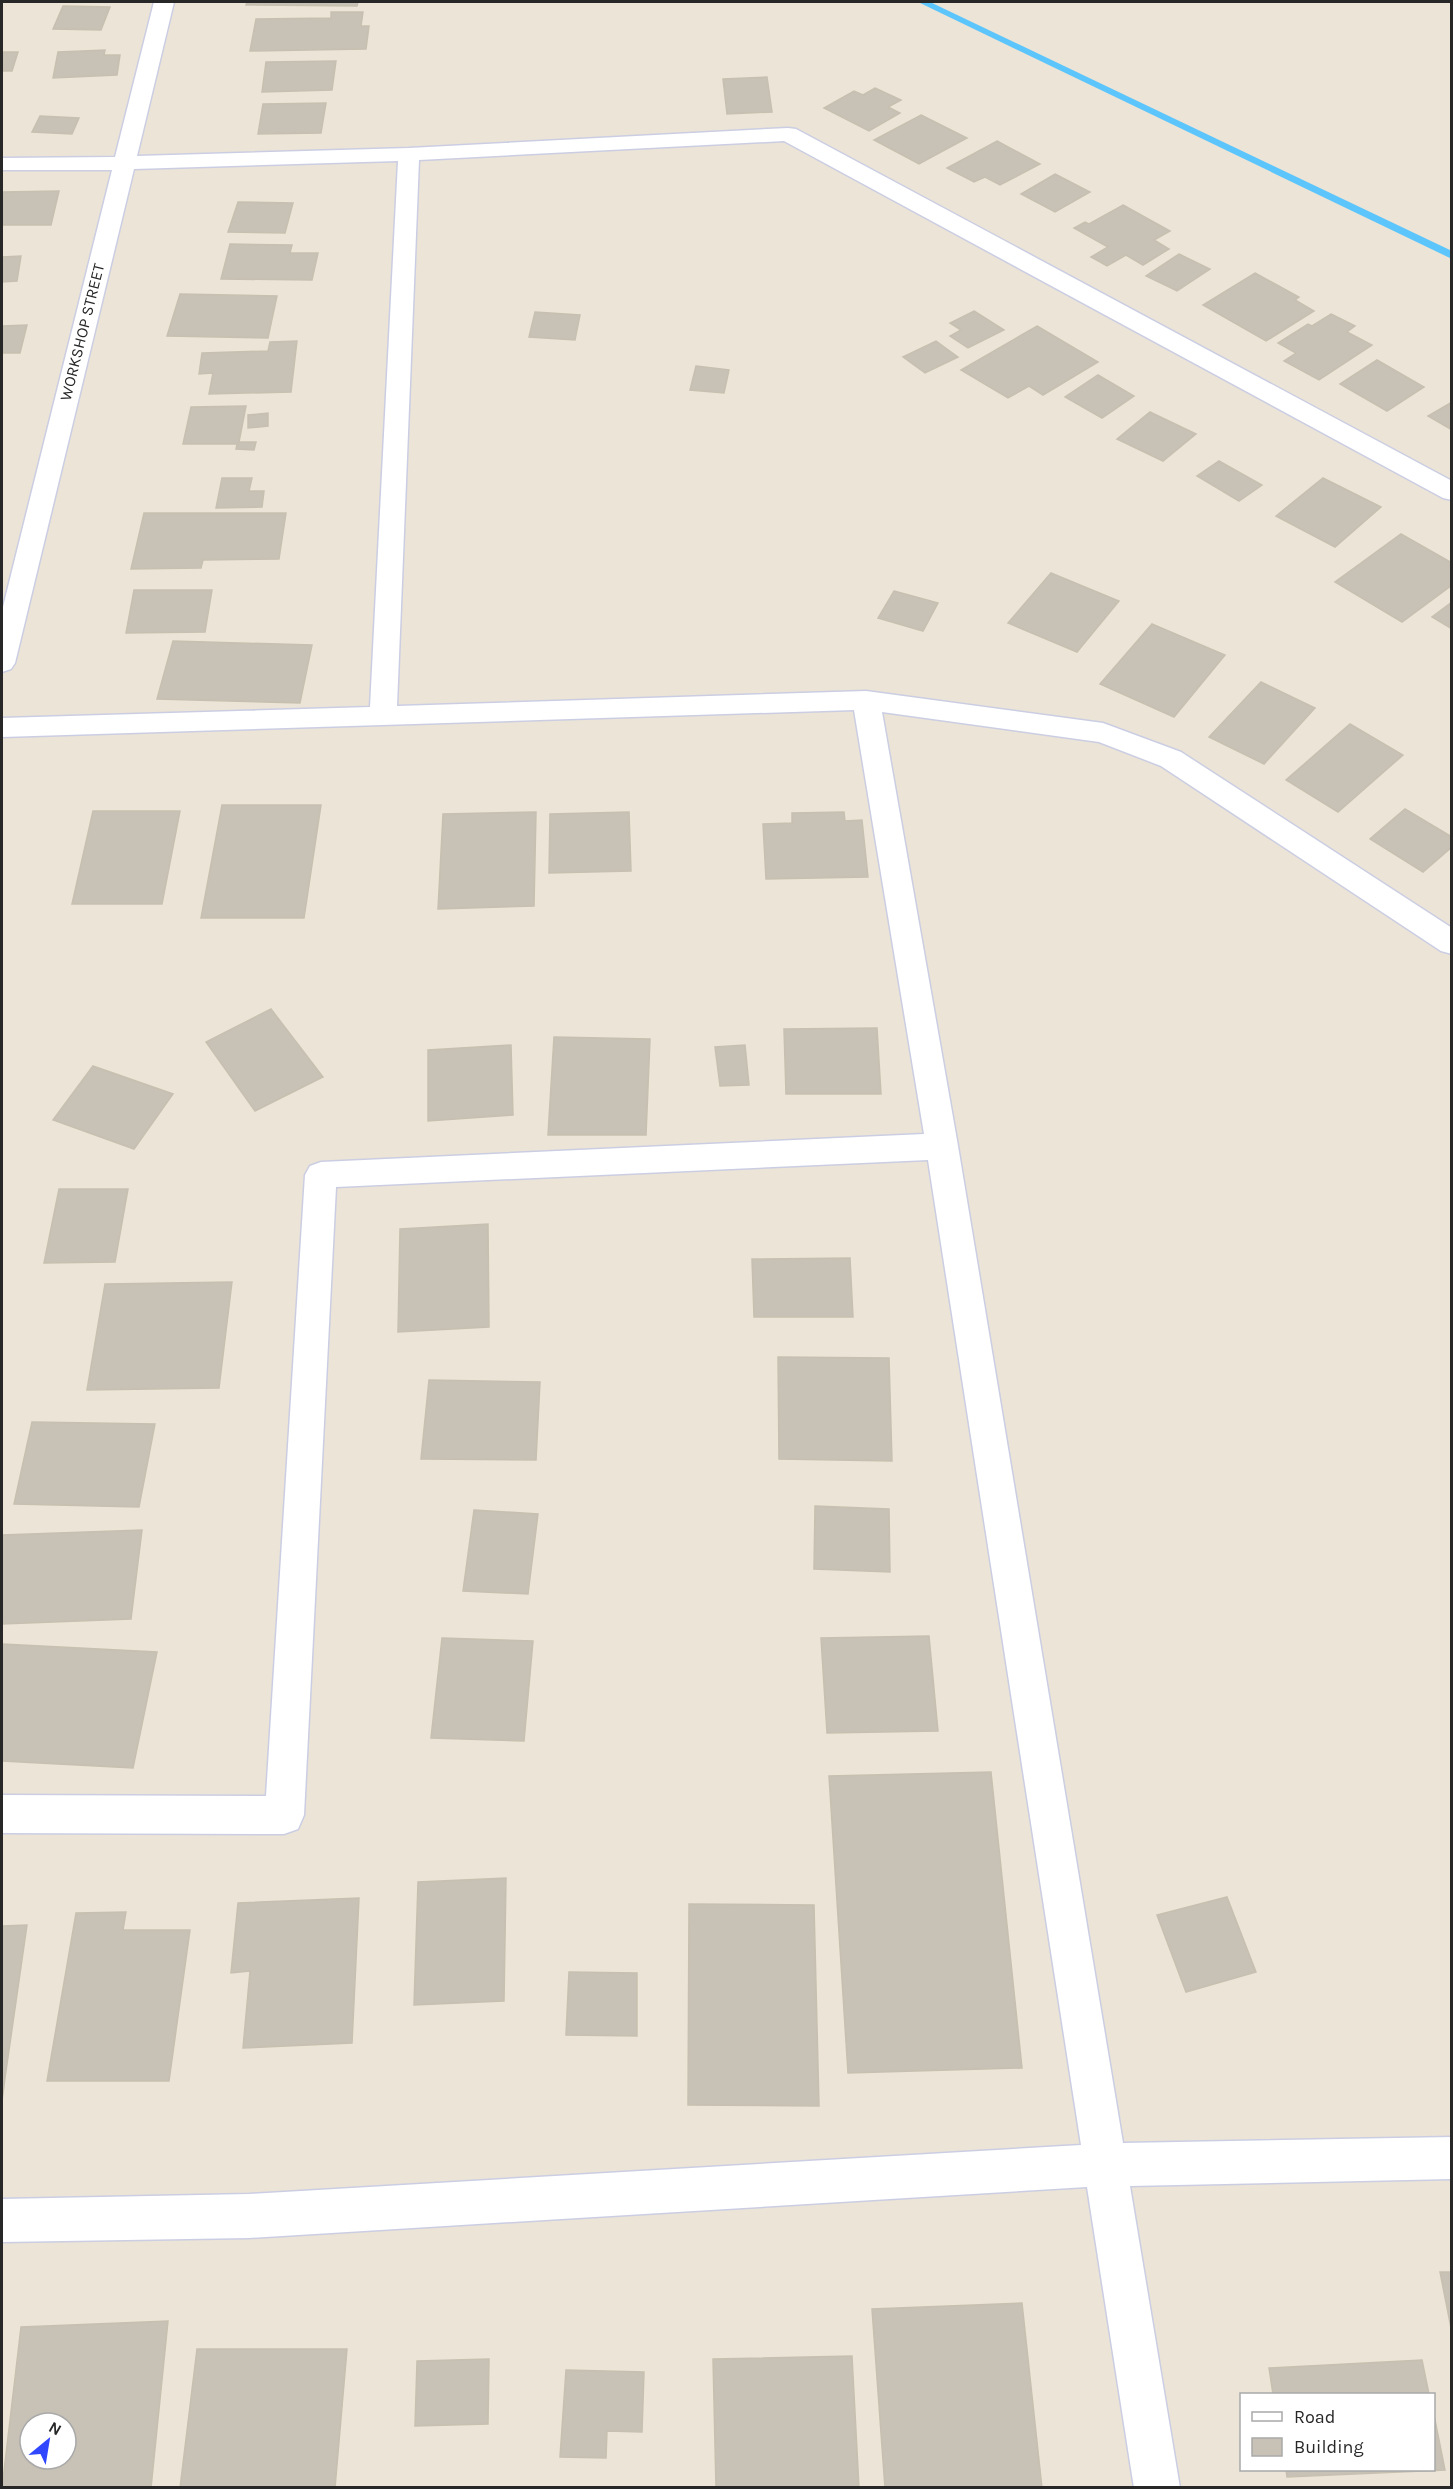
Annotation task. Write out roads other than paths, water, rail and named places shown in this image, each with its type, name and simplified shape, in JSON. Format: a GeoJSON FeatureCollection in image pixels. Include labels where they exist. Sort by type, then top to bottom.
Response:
{"type":"FeatureCollection","features":[{"type":"Feature","properties":{"kind":"street","name":"WORKSHOP STREET"},"geometry":{"type":"LineString","coordinates":[[2,663],[164,2]]}},
{"type":"Feature","properties":{"kind":"street"},"geometry":{"type":"LineString","coordinates":[[2,164],[123,164],[409,154],[788,134],[1452,492]]}},
{"type":"Feature","properties":{"kind":"street"},"geometry":{"type":"LineString","coordinates":[[383,715],[409,154]]}},
{"type":"Feature","properties":{"kind":"street"},"geometry":{"type":"LineString","coordinates":[[866,700],[942,1146],[1157,2487]]}},
{"type":"Feature","properties":{"kind":"street"},"geometry":{"type":"LineString","coordinates":[[2,728],[866,700],[1103,733],[1171,759],[1452,943]]}},
{"type":"Feature","properties":{"kind":"street"},"geometry":{"type":"LineString","coordinates":[[2,1814],[284,1815],[321,1175],[942,1146]]}},
{"type":"Feature","properties":{"kind":"street"},"geometry":{"type":"LineString","coordinates":[[2,2221],[261,2216],[1105,2165],[1452,2158]]}},
{"type":"Feature","properties":{"kind":"waterway"},"geometry":{"type":"LineString","coordinates":[[923,2],[1452,256]]}}]}
